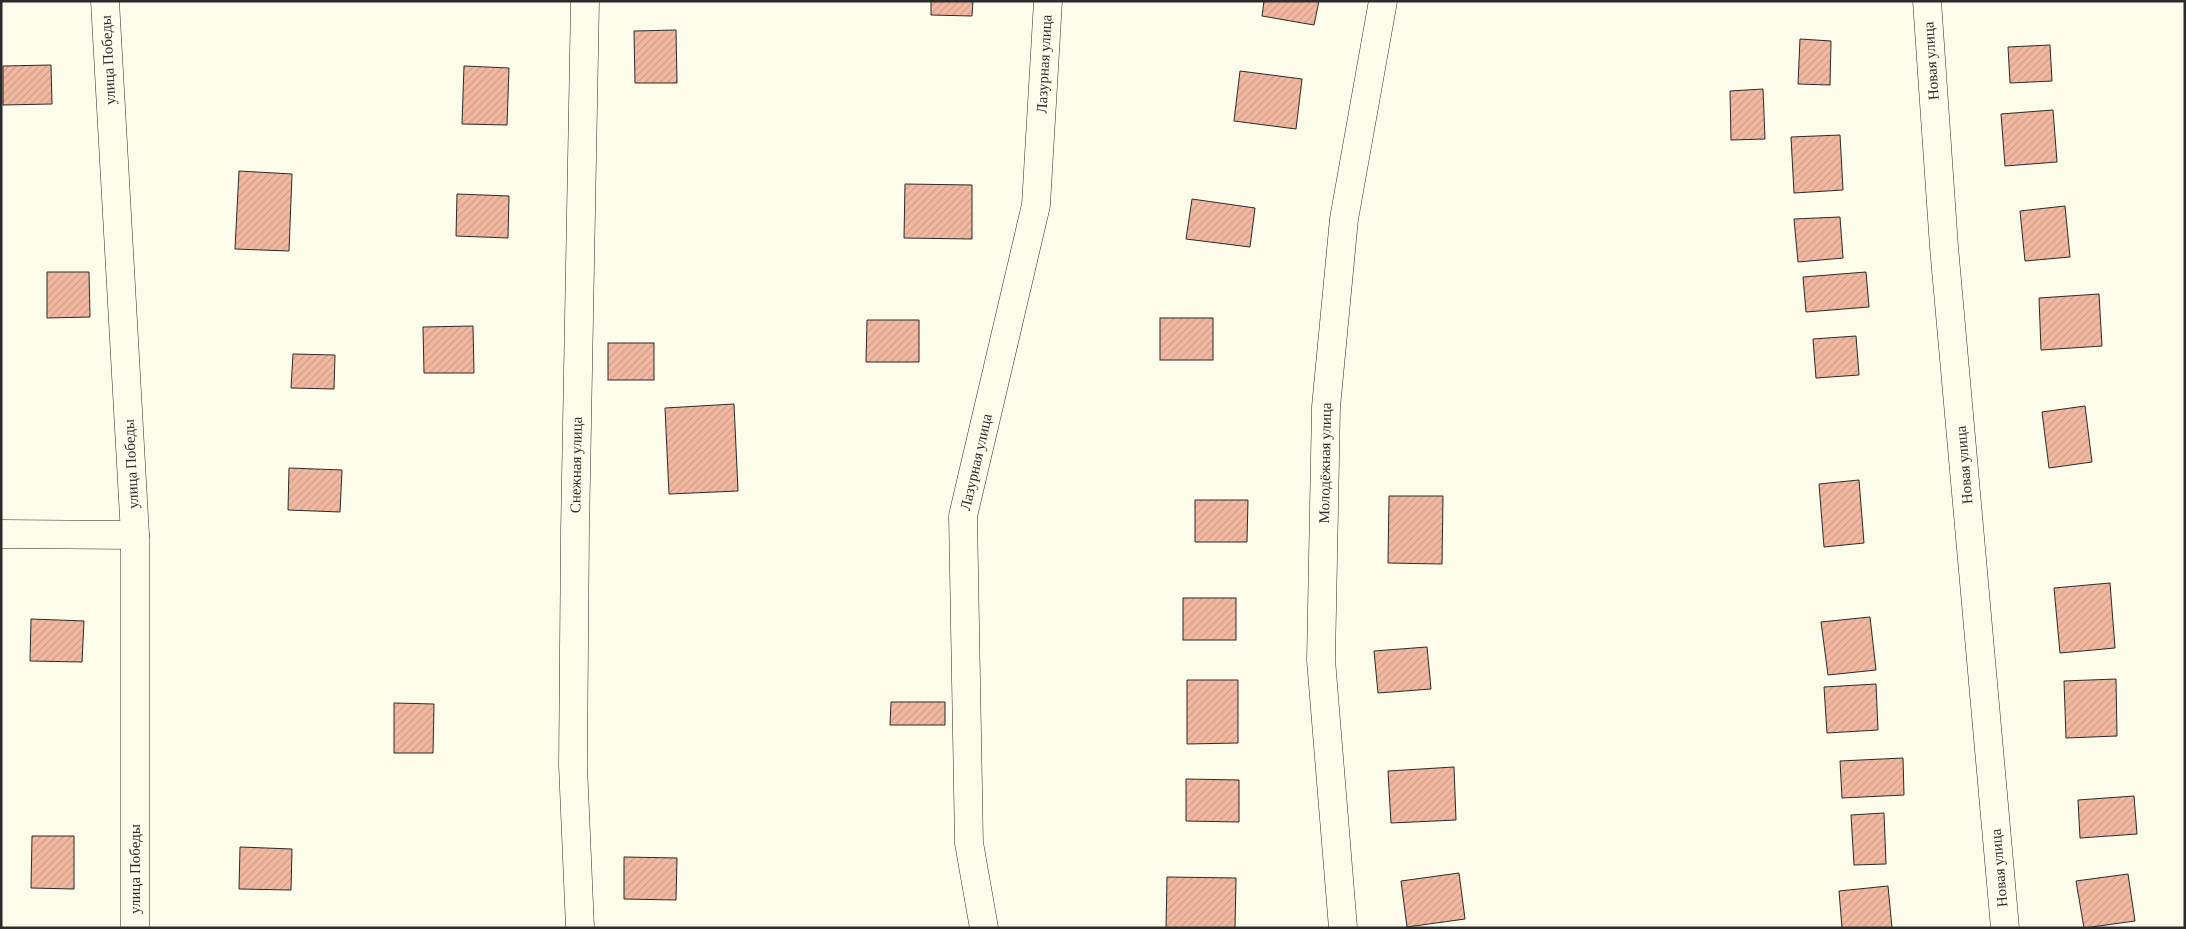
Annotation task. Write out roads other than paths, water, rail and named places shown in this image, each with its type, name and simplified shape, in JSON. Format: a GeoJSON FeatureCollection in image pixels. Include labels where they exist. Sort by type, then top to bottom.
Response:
{"type":"FeatureCollection","features":[{"type":"Feature","properties":{"kind":"street","name":"улица Победы"},"geometry":{"type":"LineString","coordinates":[[105,1],[135,535],[135,928]]}},
{"type":"Feature","properties":{"kind":"street","name":"Снежная улица"},"geometry":{"type":"LineString","coordinates":[[580,928],[573,755],[585,1]]}},
{"type":"Feature","properties":{"kind":"street","name":"Лазурная улица"},"geometry":{"type":"LineString","coordinates":[[984,928],[969,843],[963,516],[1036,205],[1048,1]]}},
{"type":"Feature","properties":{"kind":"street","name":"Молодёжная улица"},"geometry":{"type":"LineString","coordinates":[[1343,928],[1321,660],[1326,406],[1344,219],[1383,1]]}},
{"type":"Feature","properties":{"kind":"street","name":"Новая улица"},"geometry":{"type":"LineString","coordinates":[[1927,1],[1944,247],[2005,928]]}},
{"type":"Feature","properties":{"kind":"street"},"geometry":{"type":"LineString","coordinates":[[1,534],[135,535]]}}]}
